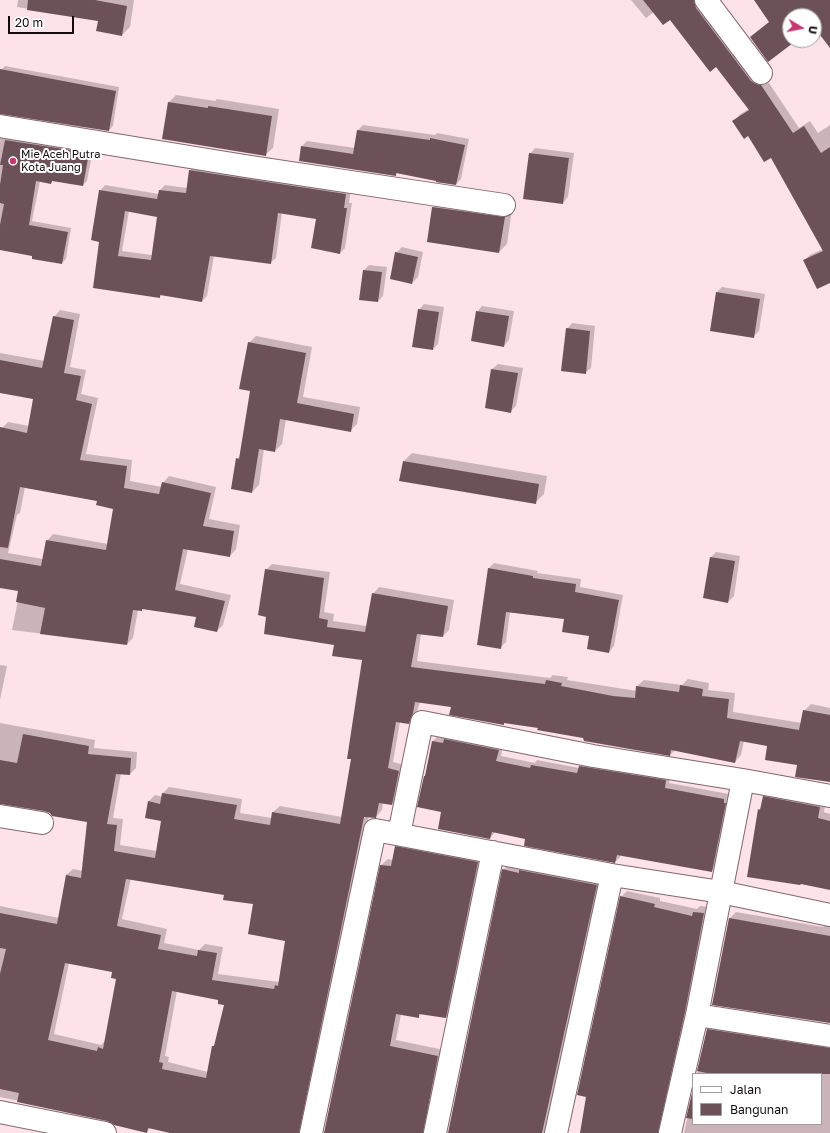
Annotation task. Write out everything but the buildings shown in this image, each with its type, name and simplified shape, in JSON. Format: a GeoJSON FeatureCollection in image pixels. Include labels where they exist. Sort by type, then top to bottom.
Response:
{"type":"FeatureCollection","features":[{"type":"Feature","properties":{"kind":"street"},"geometry":{"type":"LineString","coordinates":[[706,0],[761,73]]}},
{"type":"Feature","properties":{"kind":"street"},"geometry":{"type":"LineString","coordinates":[[0,126],[237,165],[504,205]]}},
{"type":"Feature","properties":{"kind":"street"},"geometry":{"type":"LineString","coordinates":[[399,834],[422,722],[593,756],[743,780],[830,796]]}},
{"type":"Feature","properties":{"kind":"street"},"geometry":{"type":"LineString","coordinates":[[674,1132],[743,780]]}},
{"type":"Feature","properties":{"kind":"street"},"geometry":{"type":"LineString","coordinates":[[0,816],[42,823]]}},
{"type":"Feature","properties":{"kind":"street"},"geometry":{"type":"LineString","coordinates":[[311,1133],[375,830],[612,875],[721,892],[830,915]]}},
{"type":"Feature","properties":{"kind":"street"},"geometry":{"type":"LineString","coordinates":[[435,1133],[493,852]]}},
{"type":"Feature","properties":{"kind":"street"},"geometry":{"type":"LineString","coordinates":[[556,1133],[612,875]]}},
{"type":"Feature","properties":{"kind":"street"},"geometry":{"type":"LineString","coordinates":[[697,1015],[830,1036]]}},
{"type":"Feature","properties":{"kind":"street"},"geometry":{"type":"LineString","coordinates":[[0,1112],[105,1133]]}},
{"type":"Feature","properties":{"kind":"place","name":"Mie Aceh Putra Kota Juang"},"geometry":{"type":"Point","coordinates":[13,161]}}]}
